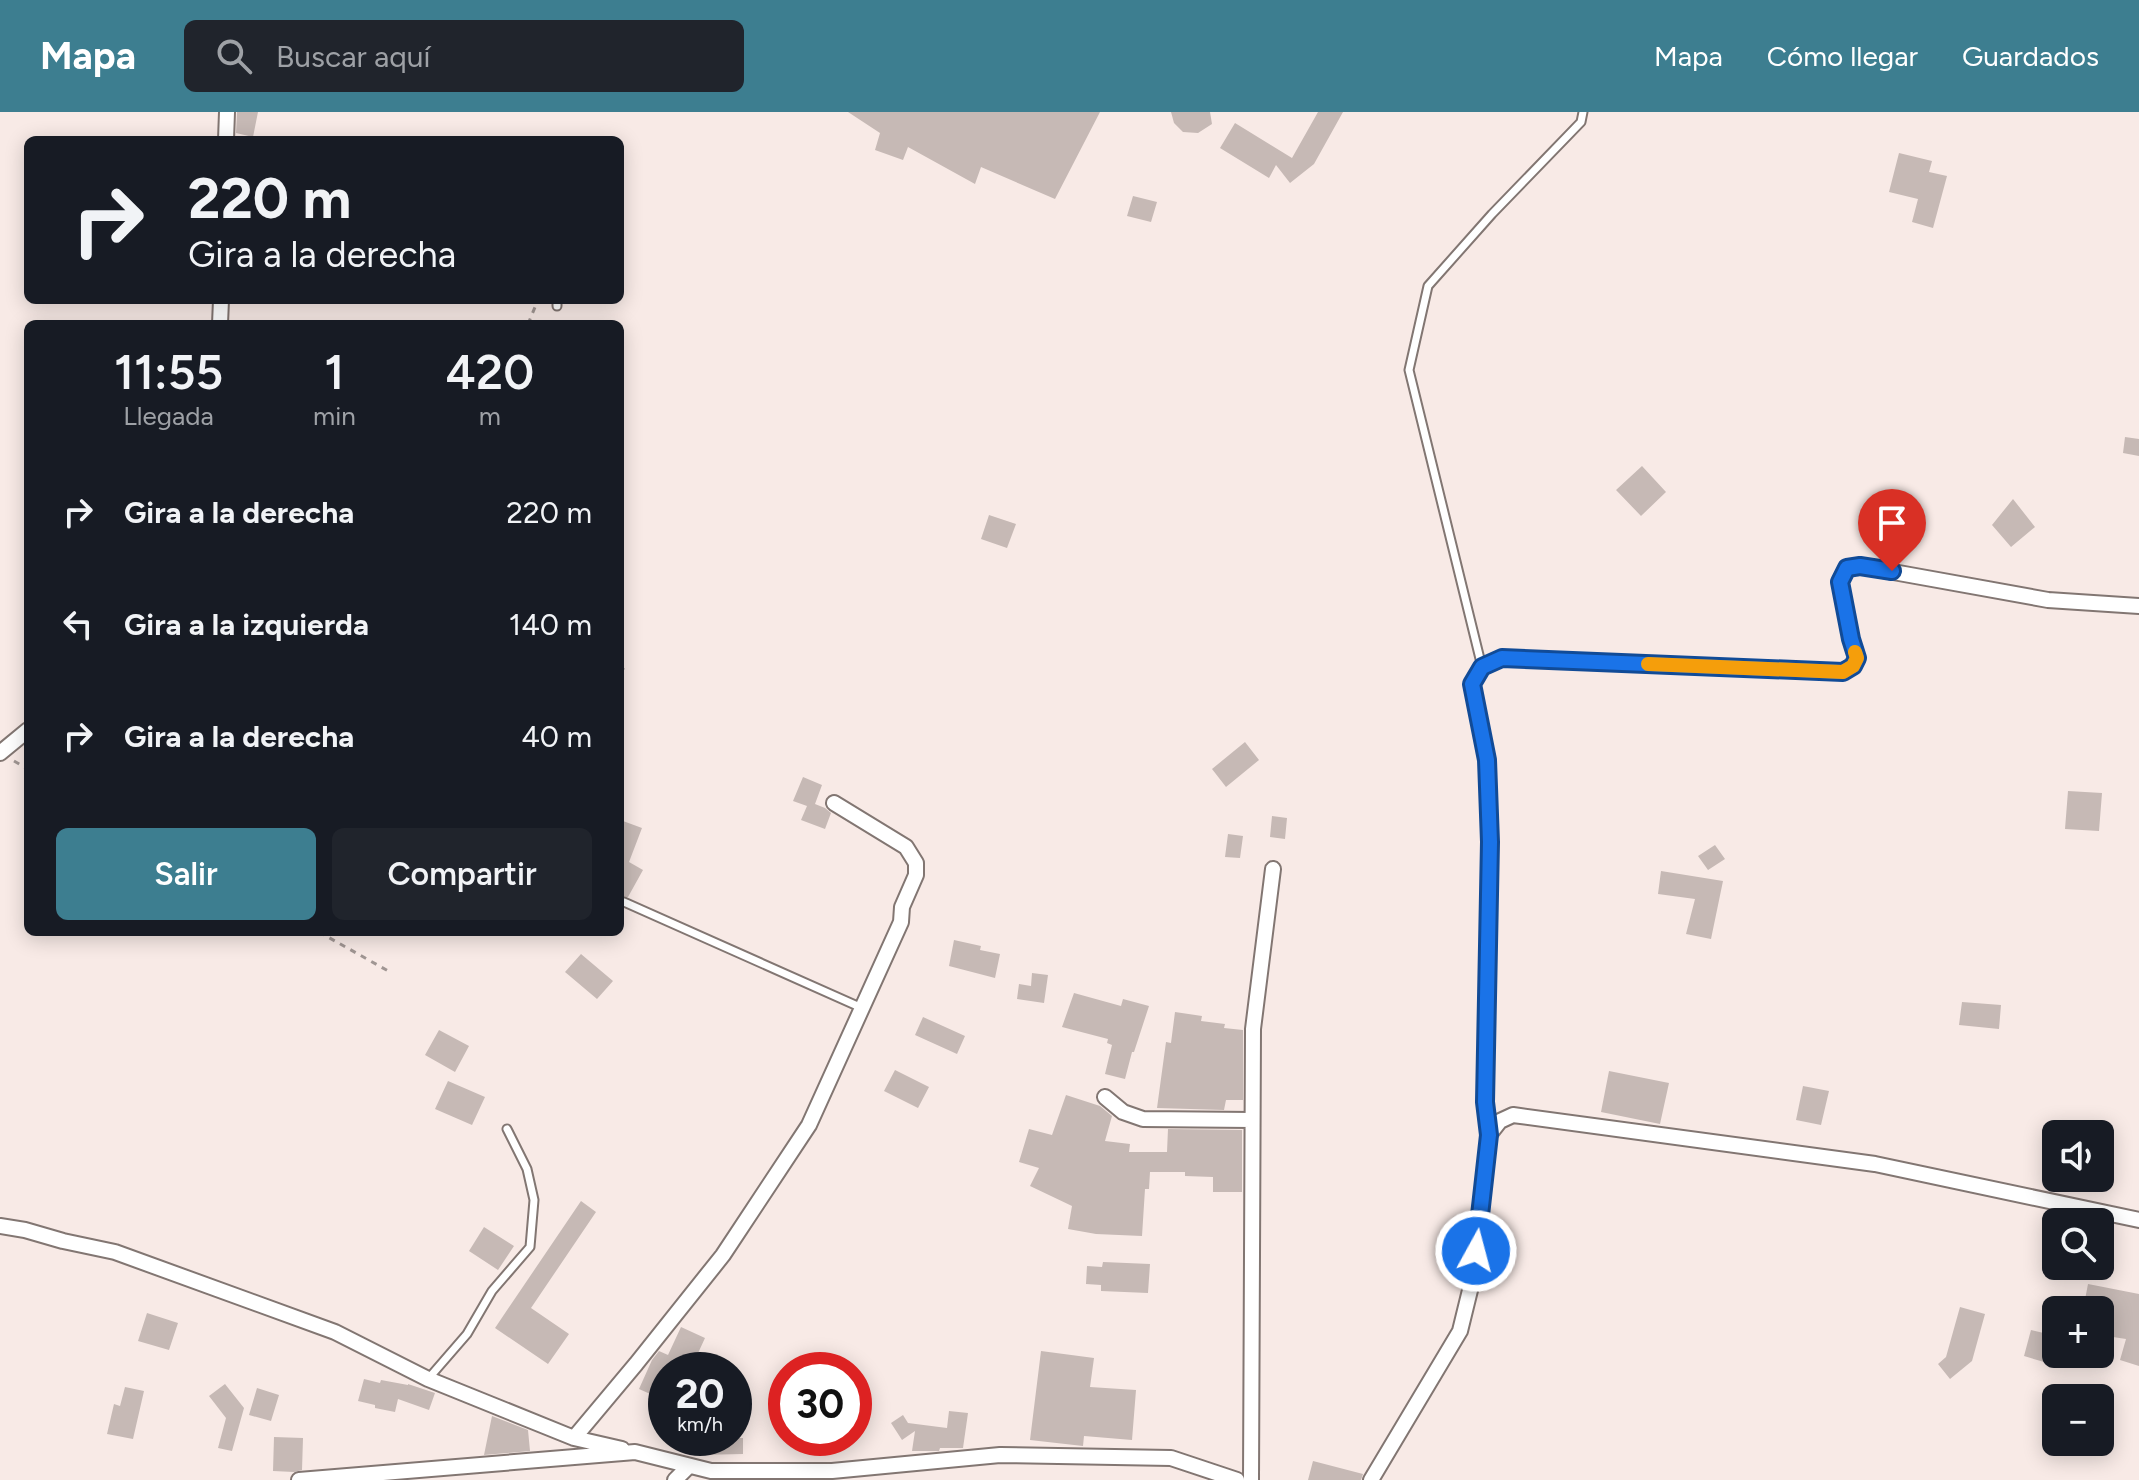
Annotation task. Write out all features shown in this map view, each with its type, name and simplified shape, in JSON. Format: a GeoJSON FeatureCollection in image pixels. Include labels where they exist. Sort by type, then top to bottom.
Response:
{"type":"FeatureCollection","features":[{"type":"Feature","properties":{"kind":"street"},"geometry":{"type":"LineString","coordinates":[[226,136],[227,112]]}},
{"type":"Feature","properties":{"kind":"street"},"geometry":{"type":"LineString","coordinates":[[1371,1480],[1460,1331],[1472,1282],[1489,1135],[1485,1102],[1487,760],[1472,684],[1482,667],[1502,658],[1843,672],[1853,666],[1857,658],[1840,582],[1847,568],[1860,566],[2048,600],[2139,606]]}},
{"type":"Feature","properties":{"kind":"street"},"geometry":{"type":"LineString","coordinates":[[0,753],[24,733]]}},
{"type":"Feature","properties":{"kind":"street"},"geometry":{"type":"LineString","coordinates":[[574,1438],[723,1255],[809,1125],[901,922],[902,907],[916,875],[916,863],[906,847],[834,803]]}},
{"type":"Feature","properties":{"kind":"street"},"geometry":{"type":"LineString","coordinates":[[1251,1480],[1253,1029],[1273,869]]}},
{"type":"Feature","properties":{"kind":"street"},"geometry":{"type":"LineString","coordinates":[[1105,1097],[1123,1112],[1143,1119],[1252,1120]]}},
{"type":"Feature","properties":{"kind":"street"},"geometry":{"type":"LineString","coordinates":[[1489,1135],[1500,1121],[1513,1115],[1875,1164],[2139,1220]]}},
{"type":"Feature","properties":{"kind":"street"},"geometry":{"type":"LineString","coordinates":[[0,1226],[115,1252],[335,1332],[428,1379],[574,1438],[688,1467],[711,1471],[832,1471],[1000,1455],[1171,1458],[1237,1480]]}},
{"type":"Feature","properties":{"kind":"street"},"geometry":{"type":"LineString","coordinates":[[299,1480],[635,1452]]}},
{"type":"Feature","properties":{"kind":"street"},"geometry":{"type":"LineString","coordinates":[[675,1480],[688,1467]]}},
{"type":"Feature","properties":{"kind":"lane"},"geometry":{"type":"LineString","coordinates":[[1482,667],[1409,370],[1428,286],[1581,122],[1583,112]]}},
{"type":"Feature","properties":{"kind":"lane"},"geometry":{"type":"LineString","coordinates":[[624,902],[862,1008]]}},
{"type":"Feature","properties":{"kind":"lane"},"geometry":{"type":"LineString","coordinates":[[428,1379],[467,1334],[492,1291],[530,1247],[534,1200],[527,1169],[507,1129]]}},
{"type":"Feature","properties":{"kind":"path"},"geometry":{"type":"LineString","coordinates":[[326,936],[390,972]]}},
{"type":"Feature","properties":{"kind":"building"},"geometry":{"type":"Polygon","coordinates":[[[237,112],[258,112],[253,136],[236,133],[237,112]]]}},
{"type":"Feature","properties":{"kind":"building"},"geometry":{"type":"Polygon","coordinates":[[[848,112],[1100,112],[1055,199],[981,167],[975,184],[908,147],[903,160],[875,150],[880,133],[848,112]]]}},
{"type":"Feature","properties":{"kind":"building"},"geometry":{"type":"Polygon","coordinates":[[[1171,112],[1210,112],[1212,124],[1198,133],[1183,132],[1174,123],[1171,112]]]}},
{"type":"Feature","properties":{"kind":"building"},"geometry":{"type":"Polygon","coordinates":[[[1318,112],[1343,112],[1314,164],[1290,183],[1276,165],[1269,178],[1220,148],[1235,123],[1292,158],[1318,112]]]}},
{"type":"Feature","properties":{"kind":"building"},"geometry":{"type":"Polygon","coordinates":[[[1899,153],[1932,161],[1929,172],[1947,176],[1933,228],[1912,222],[1918,199],[1889,192],[1899,153]]]}},
{"type":"Feature","properties":{"kind":"building"},"geometry":{"type":"Polygon","coordinates":[[[1133,196],[1157,202],[1151,222],[1127,216],[1133,196]]]}},
{"type":"Feature","properties":{"kind":"building"},"geometry":{"type":"Polygon","coordinates":[[[2125,437],[2139,439],[2139,456],[2123,453],[2125,437]]]}},
{"type":"Feature","properties":{"kind":"building"},"geometry":{"type":"Polygon","coordinates":[[[1642,466],[1666,492],[1641,516],[1616,490],[1642,466]]]}},
{"type":"Feature","properties":{"kind":"building"},"geometry":{"type":"Polygon","coordinates":[[[2013,499],[2035,527],[2011,547],[1992,525],[2013,499]]]}},
{"type":"Feature","properties":{"kind":"building"},"geometry":{"type":"Polygon","coordinates":[[[989,515],[1016,524],[1007,548],[981,539],[989,515]]]}},
{"type":"Feature","properties":{"kind":"building"},"geometry":{"type":"Polygon","coordinates":[[[1245,742],[1259,760],[1226,787],[1212,769],[1245,742]]]}},
{"type":"Feature","properties":{"kind":"building"},"geometry":{"type":"Polygon","coordinates":[[[803,777],[822,785],[815,804],[831,813],[825,829],[801,820],[807,806],[793,801],[803,777]]]}},
{"type":"Feature","properties":{"kind":"building"},"geometry":{"type":"Polygon","coordinates":[[[2068,791],[2102,793],[2099,831],[2065,829],[2068,791]]]}},
{"type":"Feature","properties":{"kind":"building"},"geometry":{"type":"Polygon","coordinates":[[[1272,816],[1287,818],[1285,839],[1270,837],[1272,816]]]}},
{"type":"Feature","properties":{"kind":"building"},"geometry":{"type":"Polygon","coordinates":[[[624,821],[642,828],[629,862],[643,870],[628,897],[624,897],[624,821]]]}},
{"type":"Feature","properties":{"kind":"building"},"geometry":{"type":"Polygon","coordinates":[[[1228,834],[1243,836],[1240,858],[1225,857],[1228,834]]]}},
{"type":"Feature","properties":{"kind":"building"},"geometry":{"type":"Polygon","coordinates":[[[1715,845],[1725,859],[1708,870],[1698,856],[1715,845]]]}},
{"type":"Feature","properties":{"kind":"building"},"geometry":{"type":"Polygon","coordinates":[[[1661,871],[1723,881],[1711,939],[1686,934],[1695,899],[1658,894],[1661,871]]]}},
{"type":"Feature","properties":{"kind":"building"},"geometry":{"type":"Polygon","coordinates":[[[954,940],[1000,954],[995,978],[949,966],[954,940]]]}},
{"type":"Feature","properties":{"kind":"building"},"geometry":{"type":"Polygon","coordinates":[[[581,954],[613,981],[597,999],[565,972],[581,954]]]}},
{"type":"Feature","properties":{"kind":"building"},"geometry":{"type":"Polygon","coordinates":[[[1032,973],[1048,975],[1044,1003],[1017,999],[1019,984],[1031,986],[1032,973]]]}},
{"type":"Feature","properties":{"kind":"building"},"geometry":{"type":"Polygon","coordinates":[[[1074,993],[1121,1006],[1123,999],[1149,1006],[1125,1079],[1105,1074],[1112,1045],[1107,1043],[1108,1039],[1062,1027],[1074,993]]]}},
{"type":"Feature","properties":{"kind":"building"},"geometry":{"type":"Polygon","coordinates":[[[1962,1002],[2001,1005],[1999,1029],[1959,1025],[1962,1002]]]}},
{"type":"Feature","properties":{"kind":"building"},"geometry":{"type":"Polygon","coordinates":[[[1175,1012],[1202,1016],[1201,1021],[1243,1030],[1243,1100],[1226,1100],[1224,1110],[1157,1108],[1166,1042],[1171,1043],[1175,1012]]]}},
{"type":"Feature","properties":{"kind":"building"},"geometry":{"type":"Polygon","coordinates":[[[923,1017],[965,1036],[957,1054],[915,1035],[923,1017]]]}},
{"type":"Feature","properties":{"kind":"building"},"geometry":{"type":"Polygon","coordinates":[[[439,1030],[469,1046],[455,1072],[425,1055],[439,1030]]]}},
{"type":"Feature","properties":{"kind":"building"},"geometry":{"type":"Polygon","coordinates":[[[895,1070],[929,1087],[918,1108],[884,1091],[895,1070]]]}},
{"type":"Feature","properties":{"kind":"building"},"geometry":{"type":"Polygon","coordinates":[[[1609,1071],[1669,1083],[1660,1124],[1601,1112],[1609,1071]]]}},
{"type":"Feature","properties":{"kind":"building"},"geometry":{"type":"Polygon","coordinates":[[[448,1081],[485,1097],[472,1125],[435,1109],[448,1081]]]}},
{"type":"Feature","properties":{"kind":"building"},"geometry":{"type":"Polygon","coordinates":[[[1803,1086],[1829,1091],[1821,1125],[1796,1120],[1803,1086]]]}},
{"type":"Feature","properties":{"kind":"building"},"geometry":{"type":"Polygon","coordinates":[[[1066,1095],[1100,1106],[1112,1116],[1105,1141],[1130,1144],[1129,1152],[1167,1152],[1168,1129],[1242,1130],[1242,1192],[1213,1192],[1213,1177],[1185,1176],[1185,1172],[1150,1172],[1149,1189],[1145,1189],[1142,1236],[1068,1229],[1072,1206],[1030,1186],[1039,1168],[1019,1162],[1029,1129],[1052,1135],[1066,1095]]]}},
{"type":"Feature","properties":{"kind":"building"},"geometry":{"type":"Polygon","coordinates":[[[581,1201],[596,1212],[531,1308],[569,1334],[548,1364],[495,1328],[581,1201]]]}},
{"type":"Feature","properties":{"kind":"building"},"geometry":{"type":"Polygon","coordinates":[[[484,1227],[514,1246],[498,1270],[469,1251],[484,1227]]]}},
{"type":"Feature","properties":{"kind":"building"},"geometry":{"type":"Polygon","coordinates":[[[1103,1262],[1150,1264],[1148,1293],[1101,1291],[1101,1285],[1086,1284],[1087,1266],[1102,1267],[1103,1262]]]}},
{"type":"Feature","properties":{"kind":"building"},"geometry":{"type":"Polygon","coordinates":[[[2088,1284],[2139,1294],[2139,1366],[2120,1360],[2126,1339],[2114,1337],[2114,1296],[2086,1296],[2088,1284]]]}},
{"type":"Feature","properties":{"kind":"building"},"geometry":{"type":"Polygon","coordinates":[[[1960,1307],[1985,1314],[1972,1361],[1950,1379],[1938,1364],[1946,1357],[1960,1307]]]}},
{"type":"Feature","properties":{"kind":"building"},"geometry":{"type":"Polygon","coordinates":[[[147,1313],[178,1323],[169,1350],[138,1341],[147,1313]]]}},
{"type":"Feature","properties":{"kind":"building"},"geometry":{"type":"Polygon","coordinates":[[[681,1327],[705,1338],[699,1352],[669,1352],[681,1327]]]}},
{"type":"Feature","properties":{"kind":"building"},"geometry":{"type":"Polygon","coordinates":[[[2031,1330],[2042,1333],[2042,1361],[2024,1356],[2031,1330]]]}},
{"type":"Feature","properties":{"kind":"building"},"geometry":{"type":"Polygon","coordinates":[[[1041,1351],[1094,1358],[1090,1387],[1136,1390],[1132,1440],[1084,1436],[1083,1446],[1030,1440],[1041,1351]]]}},
{"type":"Feature","properties":{"kind":"building"},"geometry":{"type":"Polygon","coordinates":[[[648,1369],[648,1393],[639,1389],[648,1369]]]}},
{"type":"Feature","properties":{"kind":"building"},"geometry":{"type":"Polygon","coordinates":[[[364,1379],[408,1384],[435,1393],[429,1410],[398,1399],[395,1412],[358,1401],[364,1379]]]}},
{"type":"Feature","properties":{"kind":"building"},"geometry":{"type":"Polygon","coordinates":[[[225,1384],[244,1408],[232,1451],[218,1448],[226,1418],[209,1396],[225,1384]]]}},
{"type":"Feature","properties":{"kind":"building"},"geometry":{"type":"Polygon","coordinates":[[[125,1387],[144,1391],[133,1439],[107,1434],[114,1404],[120,1406],[125,1387]]]}},
{"type":"Feature","properties":{"kind":"building"},"geometry":{"type":"Polygon","coordinates":[[[257,1388],[279,1395],[271,1421],[249,1415],[257,1388]]]}},
{"type":"Feature","properties":{"kind":"building"},"geometry":{"type":"Polygon","coordinates":[[[949,1411],[968,1413],[963,1448],[912,1451],[915,1431],[902,1440],[891,1423],[903,1415],[908,1423],[947,1428],[949,1411]]]}},
{"type":"Feature","properties":{"kind":"building"},"geometry":{"type":"Polygon","coordinates":[[[492,1416],[528,1430],[530,1451],[484,1455],[492,1416]]]}},
{"type":"Feature","properties":{"kind":"building"},"geometry":{"type":"Polygon","coordinates":[[[274,1437],[303,1438],[302,1470],[273,1471],[274,1437]]]}},
{"type":"Feature","properties":{"kind":"building"},"geometry":{"type":"Polygon","coordinates":[[[1313,1461],[1363,1474],[1361,1480],[1308,1480],[1313,1461]]]}},
{"type":"Feature","properties":{"kind":"slow traffic"},"geometry":{"type":"LineString","coordinates":[[1648,664],[1843,672],[1853,666],[1857,658],[1855,652]]}},
{"type":"Feature","properties":{"kind":"route"},"geometry":{"type":"LineString","coordinates":[[1476,1251],[1489,1135],[1485,1102],[1490,842],[1487,760],[1472,684],[1482,667],[1502,658],[1843,672],[1853,666],[1857,658],[1840,582],[1847,568],[1860,566],[1892,571]]}}]}
